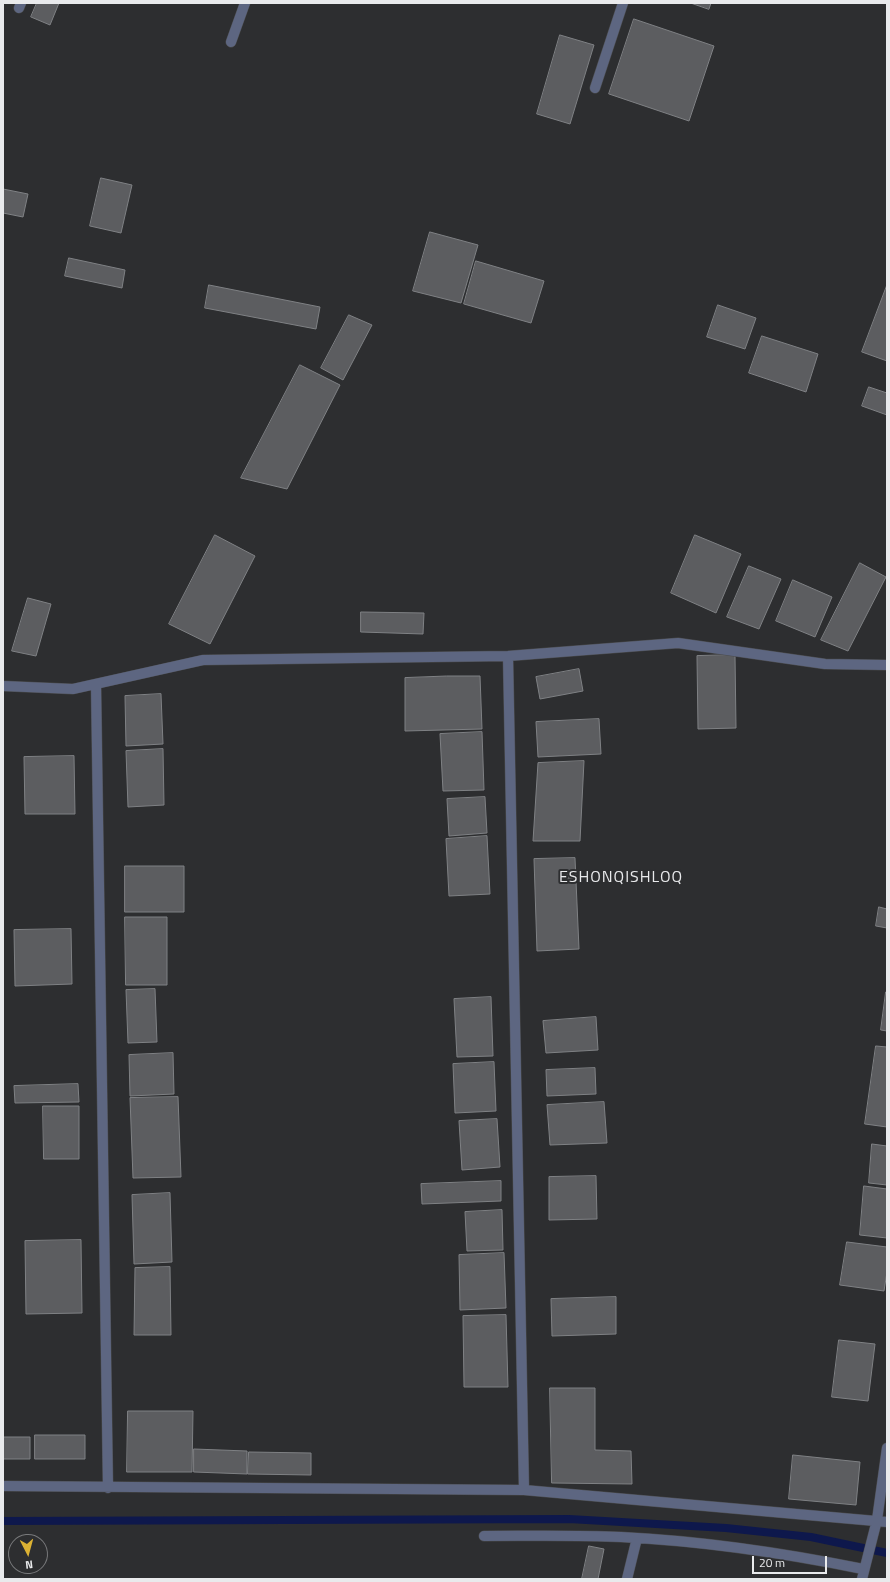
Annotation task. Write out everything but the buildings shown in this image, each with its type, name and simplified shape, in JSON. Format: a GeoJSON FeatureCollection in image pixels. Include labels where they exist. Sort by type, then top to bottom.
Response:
{"type":"FeatureCollection","features":[{"type":"Feature","properties":{"kind":"street"},"geometry":{"type":"LineString","coordinates":[[231,42],[245,3]]}},
{"type":"Feature","properties":{"kind":"street"},"geometry":{"type":"LineString","coordinates":[[595,88],[623,3]]}},
{"type":"Feature","properties":{"kind":"street"},"geometry":{"type":"LineString","coordinates":[[3,686],[72,688],[203,660],[508,656],[678,643],[825,664],[887,666]]}},
{"type":"Feature","properties":{"kind":"street"},"geometry":{"type":"LineString","coordinates":[[508,656],[524,1490]]}},
{"type":"Feature","properties":{"kind":"street"},"geometry":{"type":"LineString","coordinates":[[96,684],[108,1488]]}},
{"type":"Feature","properties":{"kind":"street"},"geometry":{"type":"LineString","coordinates":[[484,1536],[637,1538],[761,1552],[820,1561],[863,1574],[882,1521],[887,1448]]}},
{"type":"Feature","properties":{"kind":"street"},"geometry":{"type":"LineString","coordinates":[[3,1486],[524,1490],[882,1521]]}},
{"type":"Feature","properties":{"kind":"street"},"geometry":{"type":"LineString","coordinates":[[627,1579],[637,1538]]}},
{"type":"Feature","properties":{"kind":"waterway"},"geometry":{"type":"LineString","coordinates":[[3,1521],[569,1519],[726,1528],[811,1537],[887,1553]]}},
{"type":"Feature","properties":{"kind":"district","name":"ESHONQISHLOQ"},"geometry":{"type":"Point","coordinates":[621,878]}}]}
